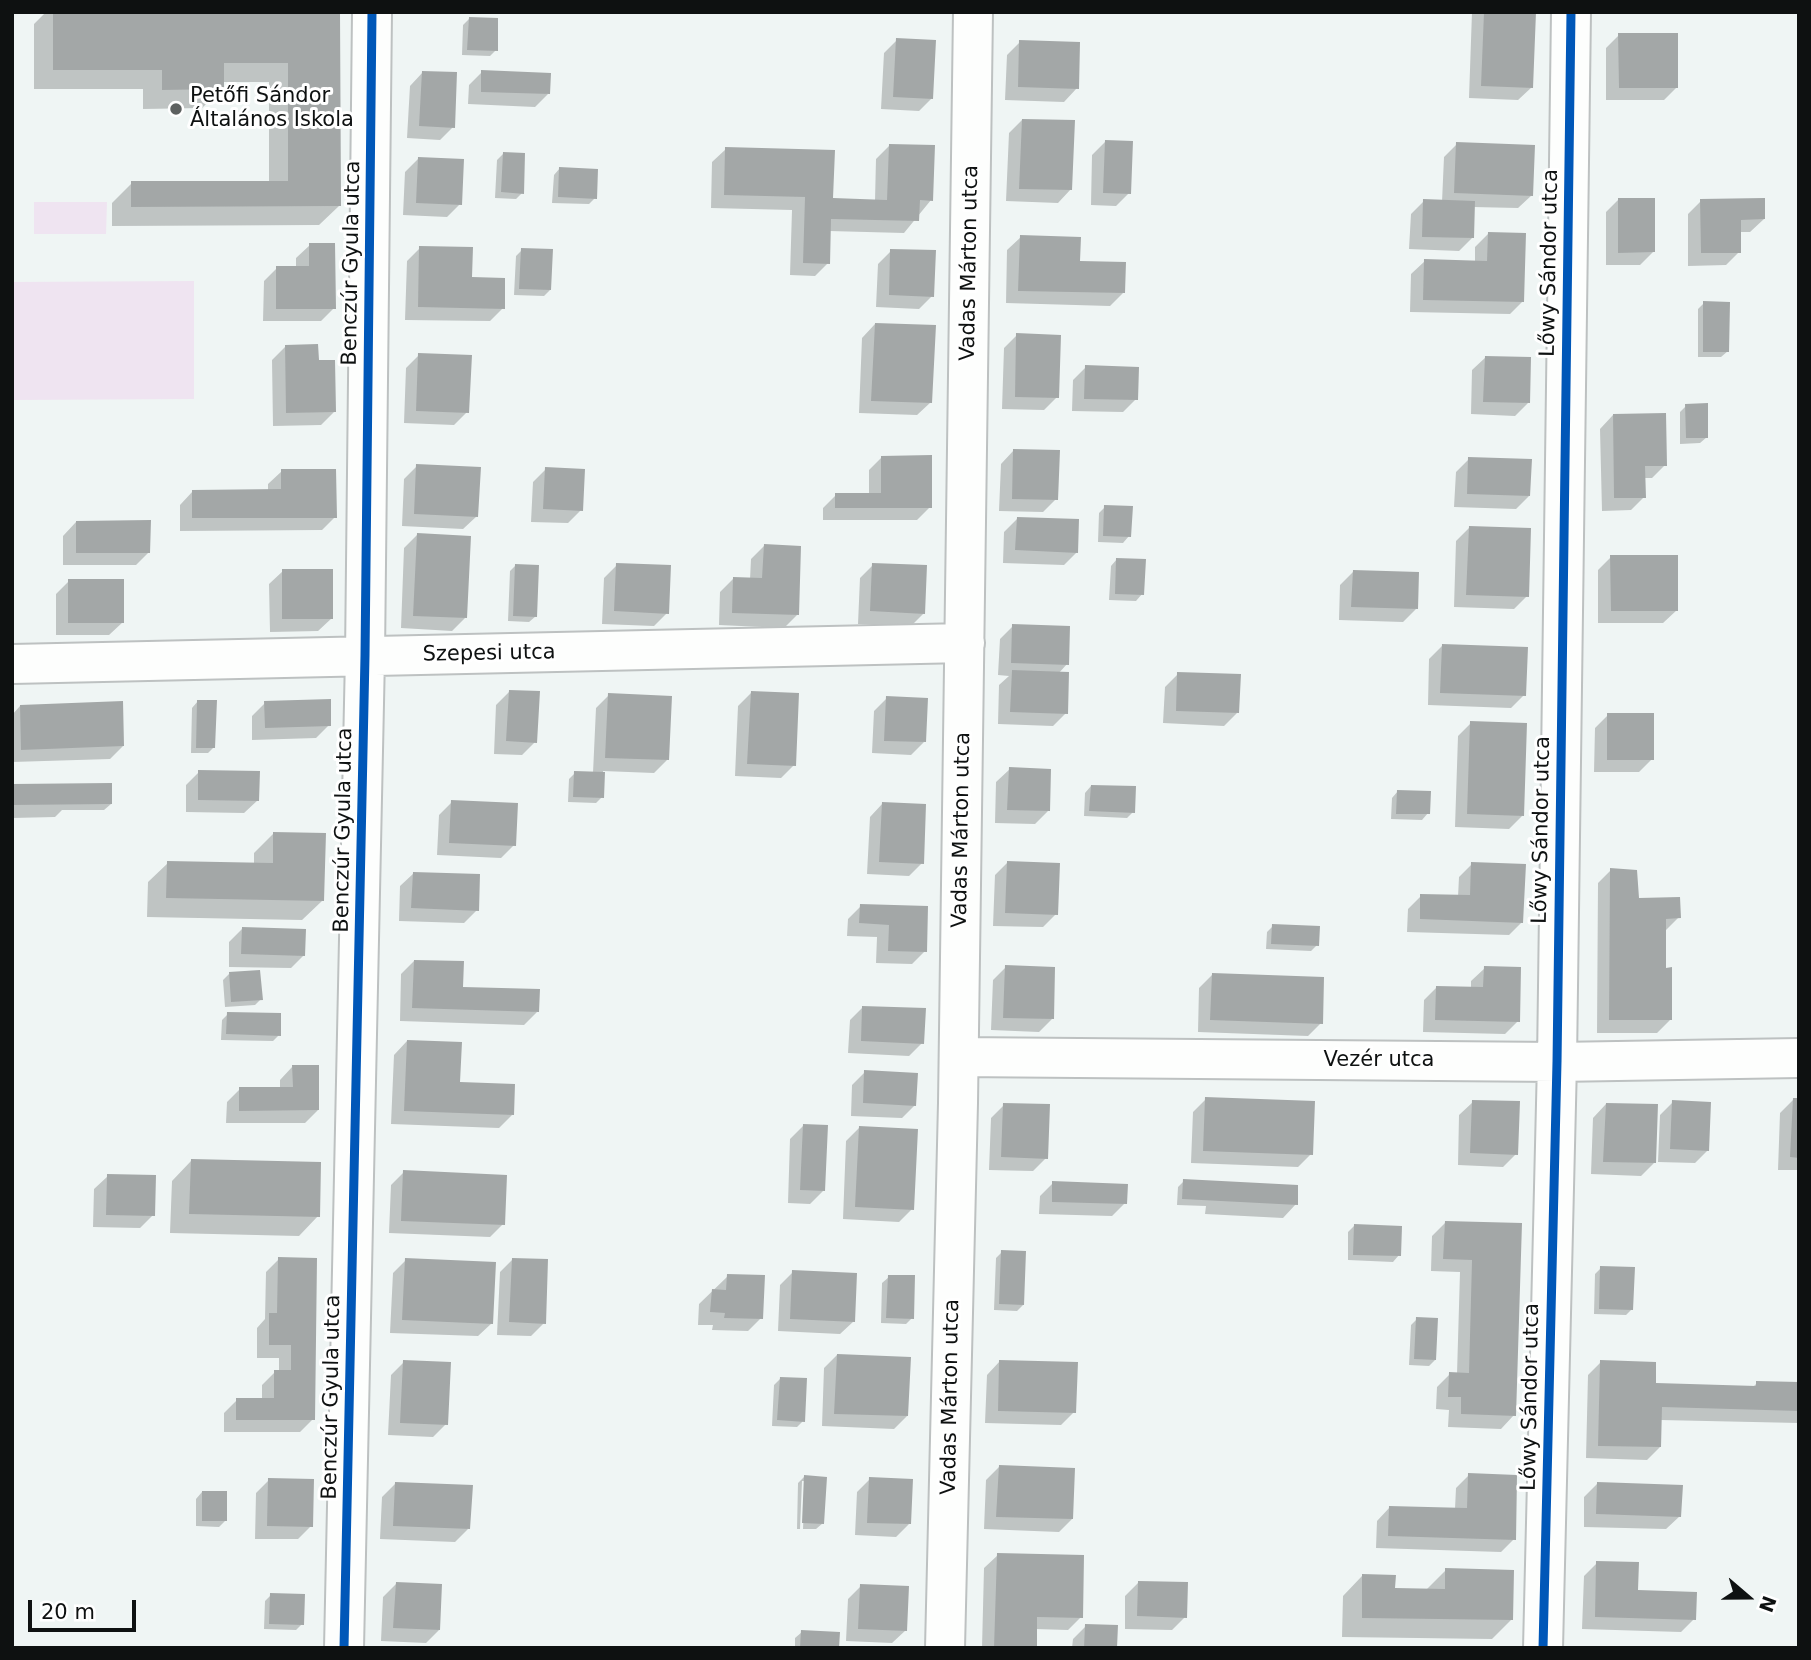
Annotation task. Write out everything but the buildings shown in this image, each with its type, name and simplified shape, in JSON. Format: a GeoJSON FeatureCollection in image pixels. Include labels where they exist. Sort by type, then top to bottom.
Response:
{"type":"FeatureCollection","features":[{"type":"Feature","properties":{"kind":"street","name":"Benczúr Gyula utca"},"geometry":{"type":"LineString","coordinates":[[344,1648],[365,656],[372,12]]}},
{"type":"Feature","properties":{"kind":"street","name":"Vadas Márton utca"},"geometry":{"type":"LineString","coordinates":[[944,1648],[959,1057],[973,12]]}},
{"type":"Feature","properties":{"kind":"street","name":"Lőwy Sándor utca"},"geometry":{"type":"LineString","coordinates":[[1543,1648],[1557,1062],[1571,12]]}},
{"type":"Feature","properties":{"kind":"street","name":"Szepesi utca"},"geometry":{"type":"LineString","coordinates":[[12,664],[965,643]]}},
{"type":"Feature","properties":{"kind":"street","name":"Vezér utca"},"geometry":{"type":"LineString","coordinates":[[959,1057],[1557,1062],[1799,1058]]}},
{"type":"Feature","properties":{"kind":"shaded area"},"geometry":{"type":"Polygon","coordinates":[[[34,202],[107,202],[106,234],[34,234],[34,202]]]}},
{"type":"Feature","properties":{"kind":"shaded area"},"geometry":{"type":"Polygon","coordinates":[[[194,281],[194,399],[12,400],[12,282],[194,281]]]}},
{"type":"Feature","properties":{"kind":"cycle path"},"geometry":{"type":"LineString","coordinates":[[344,1648],[365,656],[372,12]]}},
{"type":"Feature","properties":{"kind":"cycle path"},"geometry":{"type":"LineString","coordinates":[[1543,1648],[1557,1062],[1571,12]]}},
{"type":"Feature","properties":{"kind":"place","name":"Petőfi Sándor Általános Iskola"},"geometry":{"type":"Point","coordinates":[176,109]}}]}
